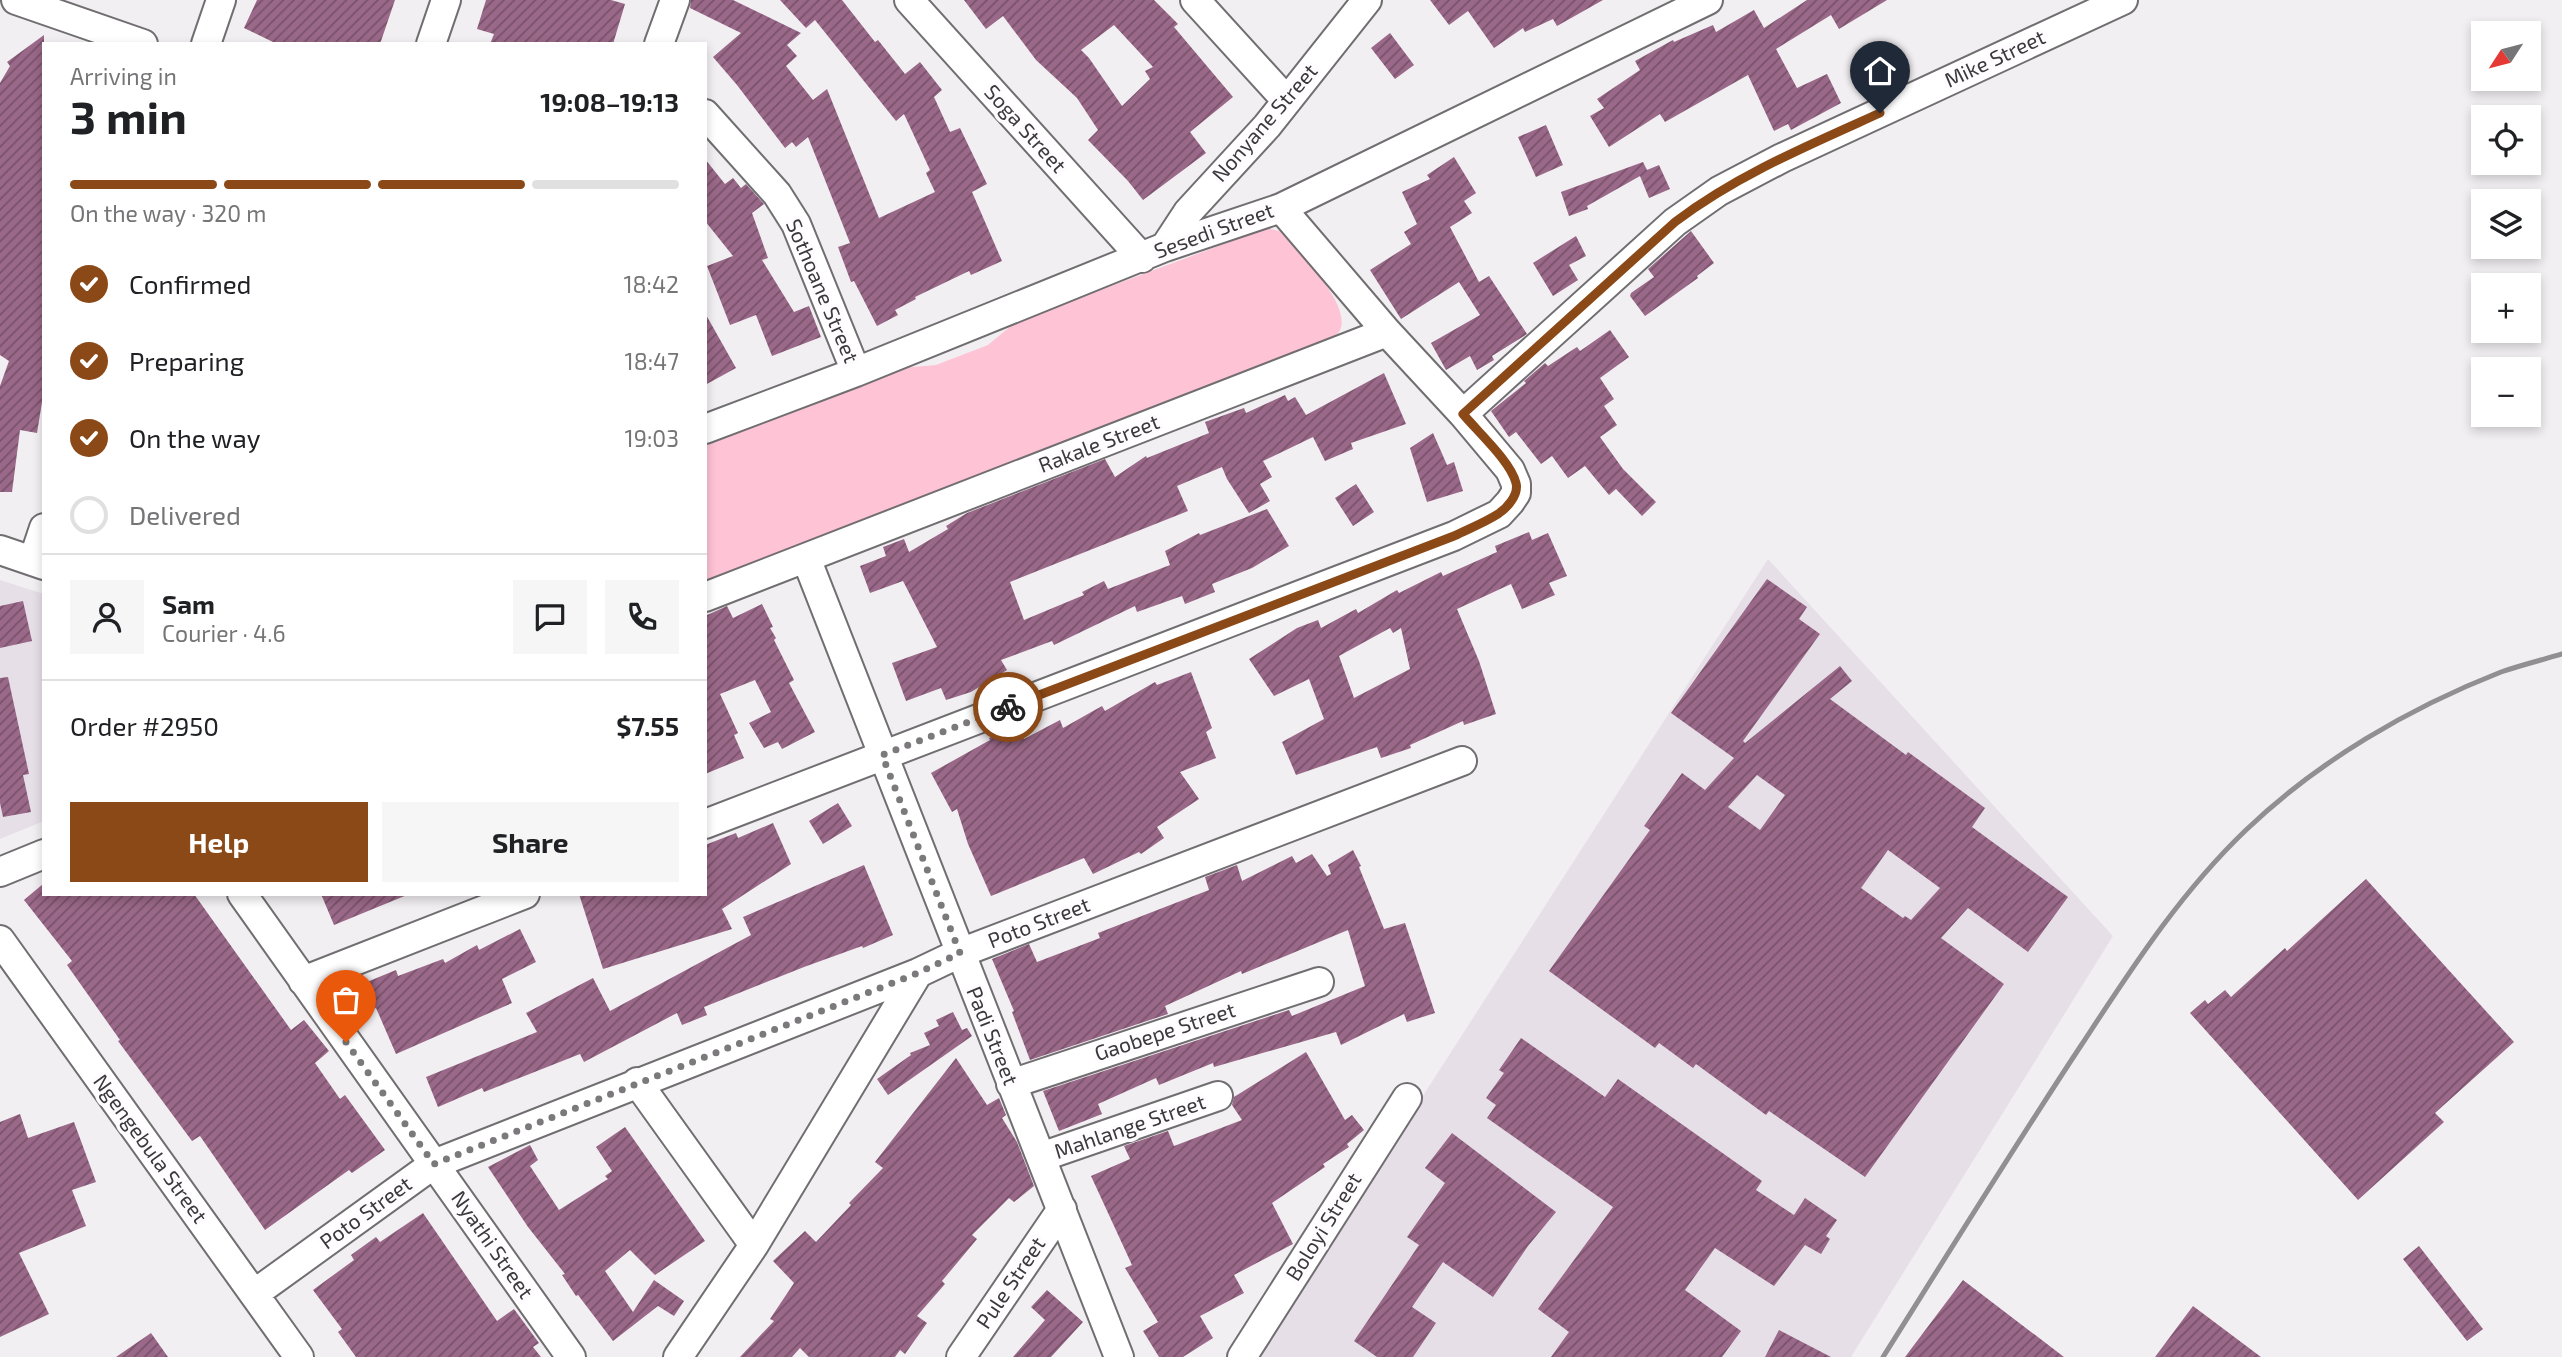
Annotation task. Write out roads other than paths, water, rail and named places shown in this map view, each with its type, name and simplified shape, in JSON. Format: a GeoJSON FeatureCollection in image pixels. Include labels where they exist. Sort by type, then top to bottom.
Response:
{"type":"FeatureCollection","features":[{"type":"Feature","properties":{"kind":"street"},"geometry":{"type":"LineString","coordinates":[[16,0],[137,42]]}},
{"type":"Feature","properties":{"kind":"street"},"geometry":{"type":"LineString","coordinates":[[207,42],[221,0]]}},
{"type":"Feature","properties":{"kind":"street"},"geometry":{"type":"LineString","coordinates":[[432,42],[446,0]]}},
{"type":"Feature","properties":{"kind":"street"},"geometry":{"type":"LineString","coordinates":[[660,42],[675,0]]}},
{"type":"Feature","properties":{"kind":"street","name":"Soga Street"},"geometry":{"type":"LineString","coordinates":[[909,0],[1153,252]]}},
{"type":"Feature","properties":{"kind":"street"},"geometry":{"type":"LineString","coordinates":[[1195,0],[1287,101]]}},
{"type":"Feature","properties":{"kind":"street","name":"Nonyane Street"},"geometry":{"type":"LineString","coordinates":[[1153,252],[1267,126],[1367,0]]}},
{"type":"Feature","properties":{"kind":"street","name":"Sesedi Street"},"geometry":{"type":"LineString","coordinates":[[707,428],[856,372],[1153,252],[1281,208],[1708,0]]}},
{"type":"Feature","properties":{"kind":"street","name":"Mike Street"},"geometry":{"type":"LineString","coordinates":[[1463,414],[1675,222],[1719,191],[1782,158],[2123,0]]}},
{"type":"Feature","properties":{"kind":"street","name":"Sothoane Street"},"geometry":{"type":"LineString","coordinates":[[707,116],[777,194],[796,225],[856,372]]}},
{"type":"Feature","properties":{"kind":"street"},"geometry":{"type":"LineString","coordinates":[[707,823],[1454,536],[1499,514],[1516,493],[1516,484],[1510,470],[1281,208]]}},
{"type":"Feature","properties":{"kind":"street","name":"Rakale Street"},"geometry":{"type":"LineString","coordinates":[[707,596],[1387,332]]}},
{"type":"Feature","properties":{"kind":"street"},"geometry":{"type":"LineString","coordinates":[[0,550],[38,563],[42,540]]}},
{"type":"Feature","properties":{"kind":"street","name":"Padi Street"},"geometry":{"type":"LineString","coordinates":[[806,558],[1119,1357]]}},
{"type":"Feature","properties":{"kind":"street","name":"Poto Street"},"geometry":{"type":"LineString","coordinates":[[254,1294],[434,1164],[918,973],[960,953],[1462,761]]}},
{"type":"Feature","properties":{"kind":"street"},"geometry":{"type":"LineString","coordinates":[[0,872],[42,855]]}},
{"type":"Feature","properties":{"kind":"street","name":"Nyathi Street"},"geometry":{"type":"LineString","coordinates":[[243,896],[571,1357]]}},
{"type":"Feature","properties":{"kind":"street"},"geometry":{"type":"LineString","coordinates":[[303,981],[520,896]]}},
{"type":"Feature","properties":{"kind":"street","name":"Ngengebula Street"},"geometry":{"type":"LineString","coordinates":[[0,940],[299,1357]]}},
{"type":"Feature","properties":{"kind":"street"},"geometry":{"type":"LineString","coordinates":[[678,1357],[754,1245],[918,973]]}},
{"type":"Feature","properties":{"kind":"street","name":"Gaobepe Street"},"geometry":{"type":"LineString","coordinates":[[1011,1084],[1319,982]]}},
{"type":"Feature","properties":{"kind":"street"},"geometry":{"type":"LineString","coordinates":[[637,1082],[754,1245]]}},
{"type":"Feature","properties":{"kind":"street","name":"Mahlange Street"},"geometry":{"type":"LineString","coordinates":[[1041,1157],[1218,1096]]}},
{"type":"Feature","properties":{"kind":"street","name":"Boloyi Street"},"geometry":{"type":"LineString","coordinates":[[1242,1357],[1407,1098]]}},
{"type":"Feature","properties":{"kind":"street","name":"Pule Street"},"geometry":{"type":"LineString","coordinates":[[961,1357],[1062,1209]]}},
{"type":"Feature","properties":{"kind":"railway"},"geometry":{"type":"LineString","coordinates":[[1883,1357],[2119,987],[2178,905],[2222,854],[2303,781],[2366,739],[2467,686],[2501,672],[2562,654]]}}]}
